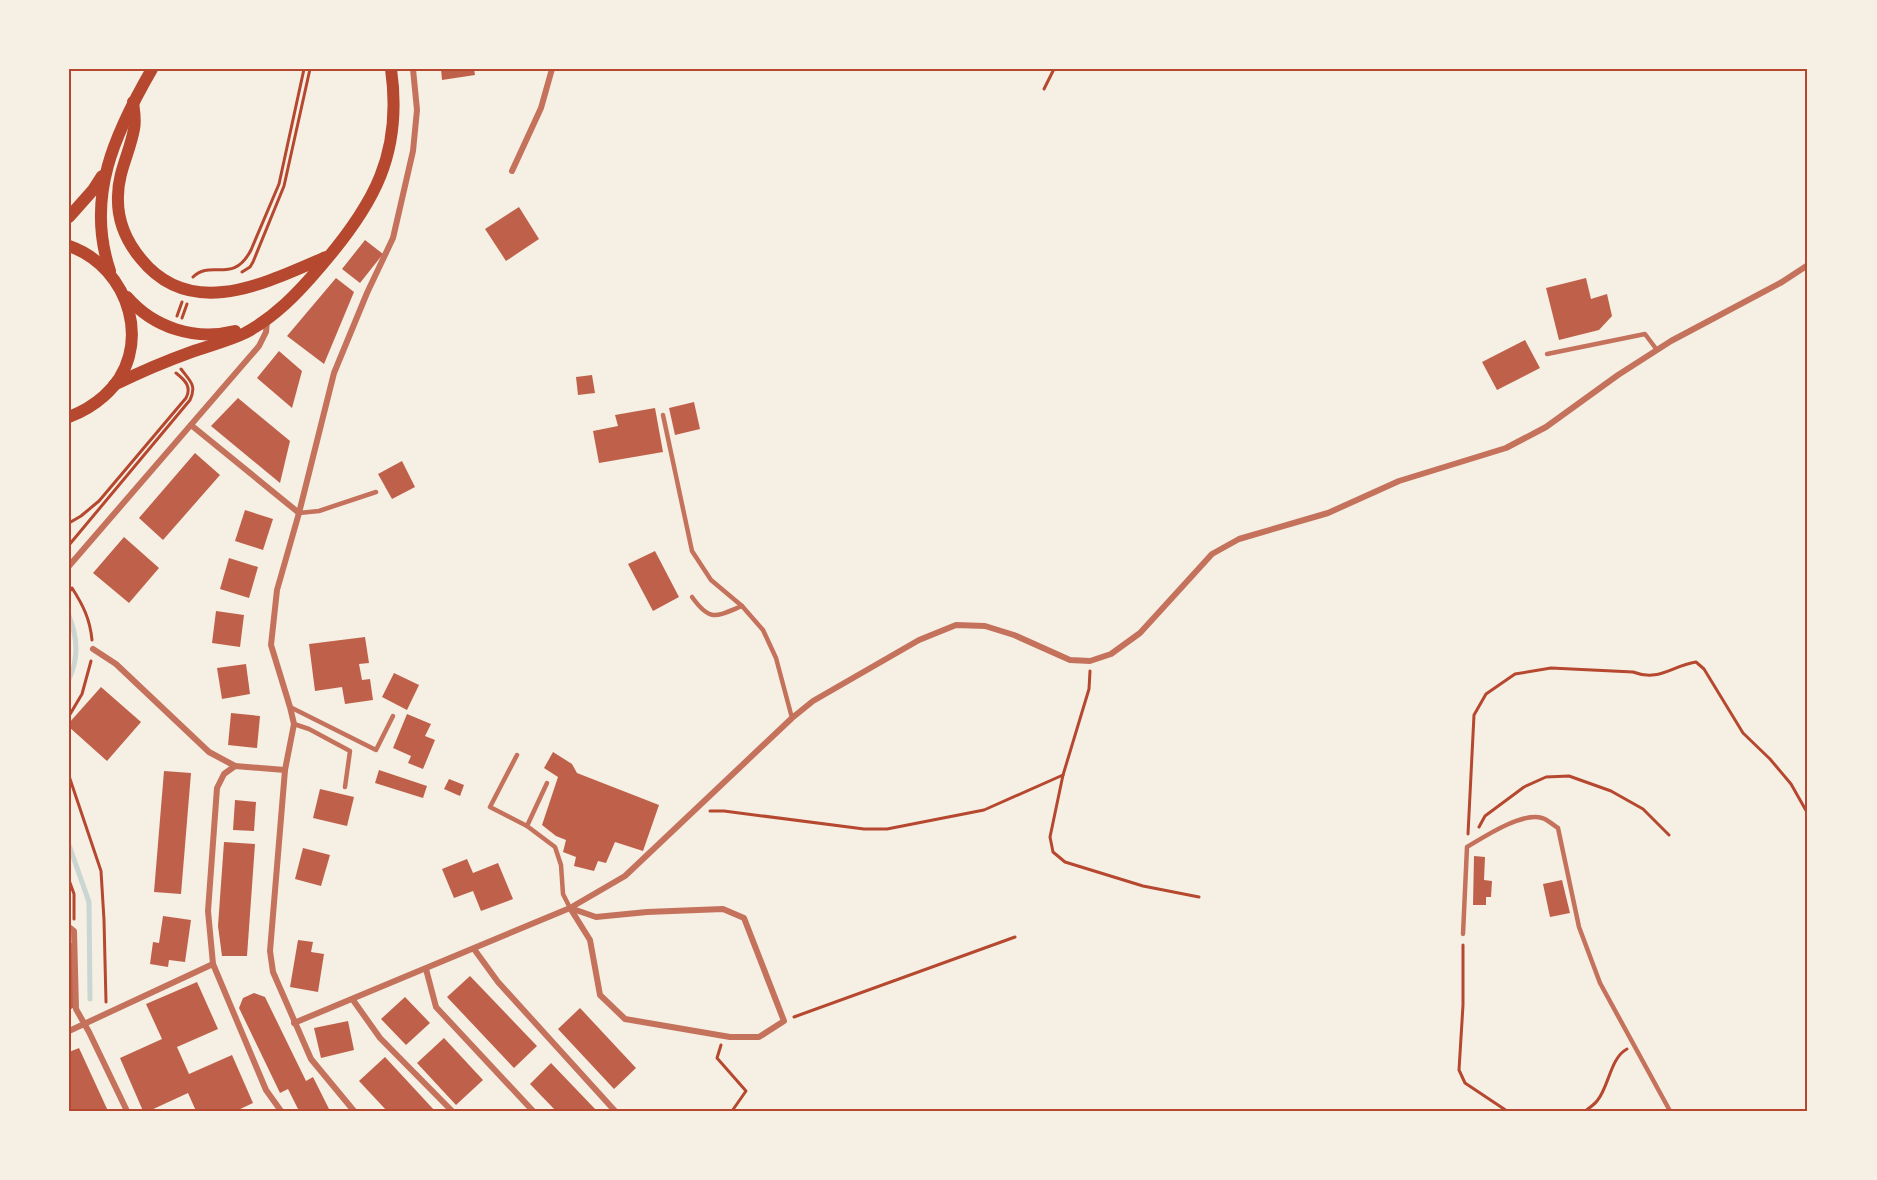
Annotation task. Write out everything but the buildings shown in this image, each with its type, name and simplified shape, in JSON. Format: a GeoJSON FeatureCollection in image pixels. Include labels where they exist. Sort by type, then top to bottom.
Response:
{"type":"FeatureCollection","features":[{"type":"Feature","properties":{"kind":"main road"},"geometry":{"type":"LineString","coordinates":[[112,275],[102,241],[100,223],[102,188],[106,170],[133,102],[152,69]]}},
{"type":"Feature","properties":{"kind":"main road"},"geometry":{"type":"LineString","coordinates":[[114,385],[176,357],[245,333],[288,302],[330,255],[368,204],[382,172],[390,147],[394,120],[392,69]]}},
{"type":"Feature","properties":{"kind":"main road"},"geometry":{"type":"LineString","coordinates":[[133,102],[135,127],[119,183],[118,204],[122,225],[134,251],[153,272],[177,286],[192,291],[218,293],[246,288],[330,255]]}},
{"type":"Feature","properties":{"kind":"main road"},"geometry":{"type":"LineString","coordinates":[[69,217],[93,190],[106,170]]}},
{"type":"Feature","properties":{"kind":"main road"},"geometry":{"type":"LineString","coordinates":[[69,246],[81,250],[98,261],[112,275],[123,292],[146,315],[178,331],[214,335],[240,330],[263,321]]}},
{"type":"Feature","properties":{"kind":"main road"},"geometry":{"type":"LineString","coordinates":[[71,418],[106,395],[121,374],[131,342],[129,309],[123,292]]}},
{"type":"Feature","properties":{"kind":"street"},"geometry":{"type":"LineString","coordinates":[[354,1111],[311,1059],[273,972],[270,951],[285,770],[294,723],[271,645],[277,590],[334,373],[393,238],[413,151],[417,111],[413,69]]}},
{"type":"Feature","properties":{"kind":"street"},"geometry":{"type":"LineString","coordinates":[[512,171],[541,108],[552,69]]}},
{"type":"Feature","properties":{"kind":"street"},"geometry":{"type":"LineString","coordinates":[[294,1023],[570,908],[625,876],[792,718],[813,701],[919,640],[956,626],[985,626],[1014,635],[1070,660],[1090,661],[1111,654],[1140,633],[1212,554],[1239,539],[1328,513],[1399,481],[1506,448],[1546,427],[1657,350],[1782,282],[1808,265]]}},
{"type":"Feature","properties":{"kind":"street"},"geometry":{"type":"LineString","coordinates":[[69,566],[262,342],[266,332],[263,321]]}},
{"type":"Feature","properties":{"kind":"street"},"geometry":{"type":"LineString","coordinates":[[191,425],[299,513]]}},
{"type":"Feature","properties":{"kind":"street"},"geometry":{"type":"LineString","coordinates":[[93,649],[116,664],[209,752],[235,766],[285,770]]}},
{"type":"Feature","properties":{"kind":"street"},"geometry":{"type":"LineString","coordinates":[[235,766],[224,774],[217,788],[208,911],[213,964],[266,1090],[281,1111]]}},
{"type":"Feature","properties":{"kind":"street"},"geometry":{"type":"LineString","coordinates":[[570,908],[596,917],[646,912],[723,909],[744,918],[784,1021],[759,1037],[723,1036],[625,1019],[600,995],[590,940],[570,908]]}},
{"type":"Feature","properties":{"kind":"street"},"geometry":{"type":"LineString","coordinates":[[71,929],[76,1009],[127,1111]]}},
{"type":"Feature","properties":{"kind":"street"},"geometry":{"type":"LineString","coordinates":[[474,949],[498,982],[615,1111]]}},
{"type":"Feature","properties":{"kind":"street"},"geometry":{"type":"LineString","coordinates":[[69,1031],[213,964]]}},
{"type":"Feature","properties":{"kind":"street"},"geometry":{"type":"LineString","coordinates":[[426,969],[436,1008],[533,1111]]}},
{"type":"Feature","properties":{"kind":"street"},"geometry":{"type":"LineString","coordinates":[[353,1000],[380,1038],[452,1111]]}},
{"type":"Feature","properties":{"kind":"lane"},"geometry":{"type":"LineString","coordinates":[[1547,354],[1645,334],[1657,350]]}},
{"type":"Feature","properties":{"kind":"lane"},"geometry":{"type":"LineString","coordinates":[[663,415],[692,551],[711,580],[741,606],[763,630],[776,657],[792,718]]}},
{"type":"Feature","properties":{"kind":"lane"},"geometry":{"type":"LineString","coordinates":[[299,513],[319,511],[376,492]]}},
{"type":"Feature","properties":{"kind":"lane"},"geometry":{"type":"LineString","coordinates":[[692,597],[701,610],[711,616],[741,606]]}},
{"type":"Feature","properties":{"kind":"lane"},"geometry":{"type":"LineString","coordinates":[[290,706],[376,750],[393,716]]}},
{"type":"Feature","properties":{"kind":"lane"},"geometry":{"type":"LineString","coordinates":[[294,723],[350,751],[345,788]]}},
{"type":"Feature","properties":{"kind":"lane"},"geometry":{"type":"LineString","coordinates":[[517,755],[490,807],[527,826],[555,847],[561,865],[562,894],[570,908]]}},
{"type":"Feature","properties":{"kind":"lane"},"geometry":{"type":"LineString","coordinates":[[527,826],[547,783]]}},
{"type":"Feature","properties":{"kind":"lane"},"geometry":{"type":"LineString","coordinates":[[1463,934],[1467,847],[1496,830],[1530,816],[1543,818],[1558,828],[1579,927],[1600,983],[1670,1111]]}},
{"type":"Feature","properties":{"kind":"path"},"geometry":{"type":"LineString","coordinates":[[237,274],[250,267],[253,262],[284,186],[310,69]]}},
{"type":"Feature","properties":{"kind":"path"},"geometry":{"type":"LineString","coordinates":[[1044,89],[1054,69]]}},
{"type":"Feature","properties":{"kind":"path"},"geometry":{"type":"LineString","coordinates":[[178,331],[192,291]]}},
{"type":"Feature","properties":{"kind":"path"},"geometry":{"type":"LineString","coordinates":[[69,545],[190,400],[194,391],[192,382],[182,370],[176,357]]}},
{"type":"Feature","properties":{"kind":"path"},"geometry":{"type":"LineString","coordinates":[[1090,661],[1089,689],[1063,775],[1050,837],[1053,852],[1065,862],[1143,886],[1199,897]]}},
{"type":"Feature","properties":{"kind":"path"},"geometry":{"type":"LineString","coordinates":[[1467,847],[1474,715],[1486,694],[1515,674],[1551,668],[1633,672],[1645,677],[1661,675],[1682,664],[1696,662],[1704,669],[1743,732],[1791,784],[1808,814]]}},
{"type":"Feature","properties":{"kind":"path"},"geometry":{"type":"LineString","coordinates":[[695,810],[724,811],[864,829],[887,829],[984,810],[1063,775]]}},
{"type":"Feature","properties":{"kind":"path"},"geometry":{"type":"LineString","coordinates":[[69,776],[70,785],[101,871],[106,1015]]}},
{"type":"Feature","properties":{"kind":"path"},"geometry":{"type":"LineString","coordinates":[[1467,847],[1485,816],[1524,787],[1546,777],[1569,776],[1611,791],[1644,809],[1668,835]]}},
{"type":"Feature","properties":{"kind":"path"},"geometry":{"type":"LineString","coordinates":[[69,880],[74,894],[71,929]]}},
{"type":"Feature","properties":{"kind":"path"},"geometry":{"type":"LineString","coordinates":[[1463,934],[1463,1005],[1459,1070],[1465,1083],[1507,1111]]}},
{"type":"Feature","properties":{"kind":"path"},"geometry":{"type":"LineString","coordinates":[[784,1021],[1015,937]]}},
{"type":"Feature","properties":{"kind":"path"},"geometry":{"type":"LineString","coordinates":[[723,1036],[717,1058],[746,1091],[732,1111]]}},
{"type":"Feature","properties":{"kind":"path"},"geometry":{"type":"LineString","coordinates":[[1585,1111],[1598,1100],[1623,1050],[1636,1047]]}},
{"type":"Feature","properties":{"kind":"waterway"},"geometry":{"type":"LineString","coordinates":[[69,616],[76,648],[69,679]]}},
{"type":"Feature","properties":{"kind":"waterway"},"geometry":{"type":"LineString","coordinates":[[69,845],[89,902],[90,999]]}}]}
